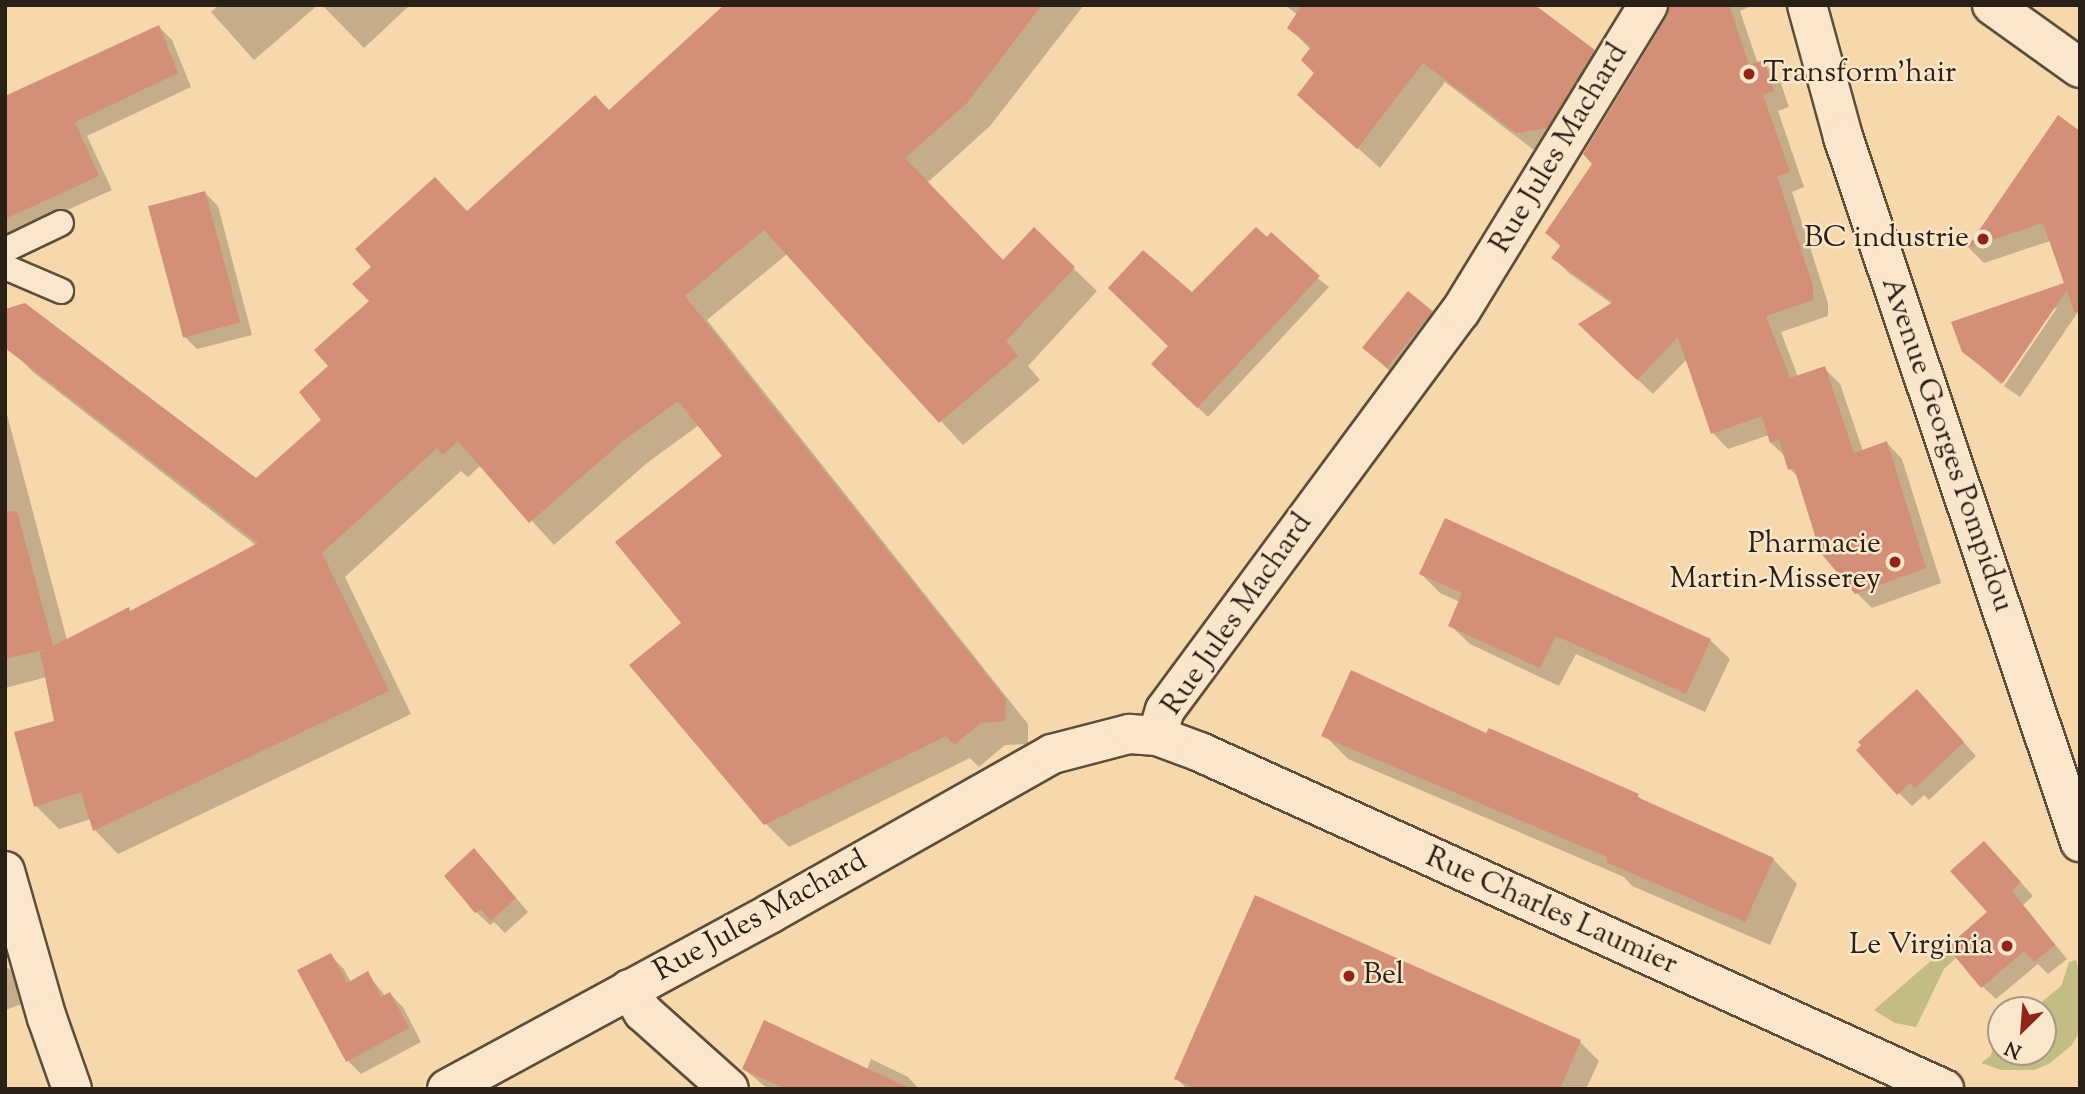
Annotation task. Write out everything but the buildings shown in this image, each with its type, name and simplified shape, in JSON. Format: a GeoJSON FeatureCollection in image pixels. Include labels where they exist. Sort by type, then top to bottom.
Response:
{"type":"FeatureCollection","features":[{"type":"Feature","properties":{"kind":"street","name":"Rue Jules Machard"},"geometry":{"type":"LineString","coordinates":[[447,1089],[1052,754],[1116,736],[1157,736],[1165,710],[1460,312],[1648,5]]}},
{"type":"Feature","properties":{"kind":"street","name":"Avenue Georges Pompidou"},"geometry":{"type":"LineString","coordinates":[[1807,5],[1847,150],[2080,842]]}},
{"type":"Feature","properties":{"kind":"street"},"geometry":{"type":"LineString","coordinates":[[1992,5],[2080,68]]}},
{"type":"Feature","properties":{"kind":"street","name":"Rue Charles Laumier"},"geometry":{"type":"LineString","coordinates":[[1157,736],[1944,1089]]}},
{"type":"Feature","properties":{"kind":"street"},"geometry":{"type":"LineString","coordinates":[[5,871],[47,1018],[72,1089]]}},
{"type":"Feature","properties":{"kind":"street"},"geometry":{"type":"LineString","coordinates":[[629,989],[643,1012],[729,1089]]}},
{"type":"Feature","properties":{"kind":"lane"},"geometry":{"type":"LineString","coordinates":[[5,250],[61,223]]}},
{"type":"Feature","properties":{"kind":"lane"},"geometry":{"type":"LineString","coordinates":[[5,267],[61,291]]}},
{"type":"Feature","properties":{"kind":"shaded area"},"geometry":{"type":"Polygon","coordinates":[[[1947,947],[1956,958],[1944,969],[1916,1027],[1895,1023],[1874,1010],[1947,947]]]}},
{"type":"Feature","properties":{"kind":"shaded area"},"geometry":{"type":"Polygon","coordinates":[[[2076,960],[2080,974],[2080,1031],[2072,1045],[2057,1057],[2057,996],[2049,996],[2061,986],[2069,962],[2076,960]]]}},
{"type":"Feature","properties":{"kind":"shaded area"},"geometry":{"type":"Polygon","coordinates":[[[1990,1066],[2044,1066],[2034,1070],[2001,1070],[1990,1066]]]}},
{"type":"Feature","properties":{"kind":"place","name":"Transform'hair"},"geometry":{"type":"Point","coordinates":[1749,74]}},
{"type":"Feature","properties":{"kind":"place","name":"BC industrie"},"geometry":{"type":"Point","coordinates":[1983,239]}},
{"type":"Feature","properties":{"kind":"place","name":"Pharmacie Martin-Misserey"},"geometry":{"type":"Point","coordinates":[1895,562]}},
{"type":"Feature","properties":{"kind":"place","name":"Le Virginia"},"geometry":{"type":"Point","coordinates":[2007,946]}},
{"type":"Feature","properties":{"kind":"place","name":"Bel"},"geometry":{"type":"Point","coordinates":[1349,976]}}]}
